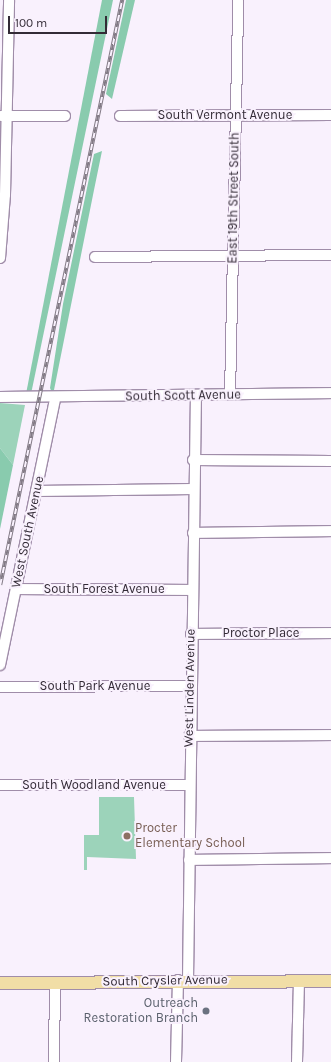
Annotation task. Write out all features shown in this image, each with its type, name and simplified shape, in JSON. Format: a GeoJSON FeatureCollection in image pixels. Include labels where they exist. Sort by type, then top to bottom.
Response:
{"type":"FeatureCollection","features":[{"type":"Feature","properties":{"kind":"main road","name":"South Crysler Avenue"},"geometry":{"type":"LineString","coordinates":[[0,983],[183,980],[331,981]]}},
{"type":"Feature","properties":{"kind":"street"},"geometry":{"type":"LineString","coordinates":[[0,258],[4,36],[8,0]]}},
{"type":"Feature","properties":{"kind":"street","name":"East 19th Street South"},"geometry":{"type":"LineString","coordinates":[[230,395],[238,0]]}},
{"type":"Feature","properties":{"kind":"street","name":"South Vermont Avenue"},"geometry":{"type":"LineString","coordinates":[[120,116],[331,115]]}},
{"type":"Feature","properties":{"kind":"street"},"geometry":{"type":"LineString","coordinates":[[3,116],[64,116]]}},
{"type":"Feature","properties":{"kind":"street"},"geometry":{"type":"LineString","coordinates":[[95,257],[331,255]]}},
{"type":"Feature","properties":{"kind":"street","name":"South Scott Avenue"},"geometry":{"type":"LineString","coordinates":[[0,397],[55,399],[331,393]]}},
{"type":"Feature","properties":{"kind":"street","name":"West Linden Avenue"},"geometry":{"type":"LineString","coordinates":[[176,1062],[183,980],[189,860],[188,785],[193,460],[196,396]]}},
{"type":"Feature","properties":{"kind":"street","name":"West South Avenue"},"geometry":{"type":"LineString","coordinates":[[0,665],[55,399]]}},
{"type":"Feature","properties":{"kind":"street"},"geometry":{"type":"LineString","coordinates":[[193,460],[331,461]]}},
{"type":"Feature","properties":{"kind":"street"},"geometry":{"type":"LineString","coordinates":[[36,492],[193,489]]}},
{"type":"Feature","properties":{"kind":"street"},"geometry":{"type":"LineString","coordinates":[[193,533],[331,531]]}},
{"type":"Feature","properties":{"kind":"street","name":"South Forest Avenue"},"geometry":{"type":"LineString","coordinates":[[16,589],[192,590]]}},
{"type":"Feature","properties":{"kind":"street","name":"Proctor Place"},"geometry":{"type":"LineString","coordinates":[[191,634],[331,633]]}},
{"type":"Feature","properties":{"kind":"street","name":"South Park Avenue"},"geometry":{"type":"LineString","coordinates":[[0,687],[190,686]]}},
{"type":"Feature","properties":{"kind":"street"},"geometry":{"type":"LineString","coordinates":[[189,736],[331,735]]}},
{"type":"Feature","properties":{"kind":"street","name":"South Woodland Avenue"},"geometry":{"type":"LineString","coordinates":[[0,785],[188,785]]}},
{"type":"Feature","properties":{"kind":"street"},"geometry":{"type":"LineString","coordinates":[[189,860],[331,858]]}},
{"type":"Feature","properties":{"kind":"street"},"geometry":{"type":"LineString","coordinates":[[297,1062],[299,980]]}},
{"type":"Feature","properties":{"kind":"street"},"geometry":{"type":"LineString","coordinates":[[54,1062],[55,982]]}},
{"type":"Feature","properties":{"kind":"green space"},"geometry":{"type":"Polygon","coordinates":[[[102,0],[113,0],[31,394],[26,394],[102,0]]]}},
{"type":"Feature","properties":{"kind":"green space"},"geometry":{"type":"Polygon","coordinates":[[[126,0],[135,0],[112,99],[106,94],[126,0]]]}},
{"type":"Feature","properties":{"kind":"green space"},"geometry":{"type":"Polygon","coordinates":[[[102,151],[53,395],[50,388],[63,304],[94,154],[102,151]]]}},
{"type":"Feature","properties":{"kind":"green space"},"geometry":{"type":"Polygon","coordinates":[[[0,403],[25,405],[13,465],[0,448],[0,403]]]}},
{"type":"Feature","properties":{"kind":"green space"},"geometry":{"type":"Polygon","coordinates":[[[0,448],[13,465],[0,529],[0,448]]]}},
{"type":"Feature","properties":{"kind":"green space"},"geometry":{"type":"Polygon","coordinates":[[[99,797],[134,797],[136,859],[87,857],[87,870],[84,870],[84,835],[99,835],[99,797]]]}},
{"type":"Feature","properties":{"kind":"railway"},"geometry":{"type":"LineString","coordinates":[[0,585],[122,0]]}},
{"type":"Feature","properties":{"kind":"place","name":"Procter Elementary School"},"geometry":{"type":"Point","coordinates":[127,836]}},
{"type":"Feature","properties":{"kind":"place","name":"Outreach Restoration Branch"},"geometry":{"type":"Point","coordinates":[206,1011]}}]}
